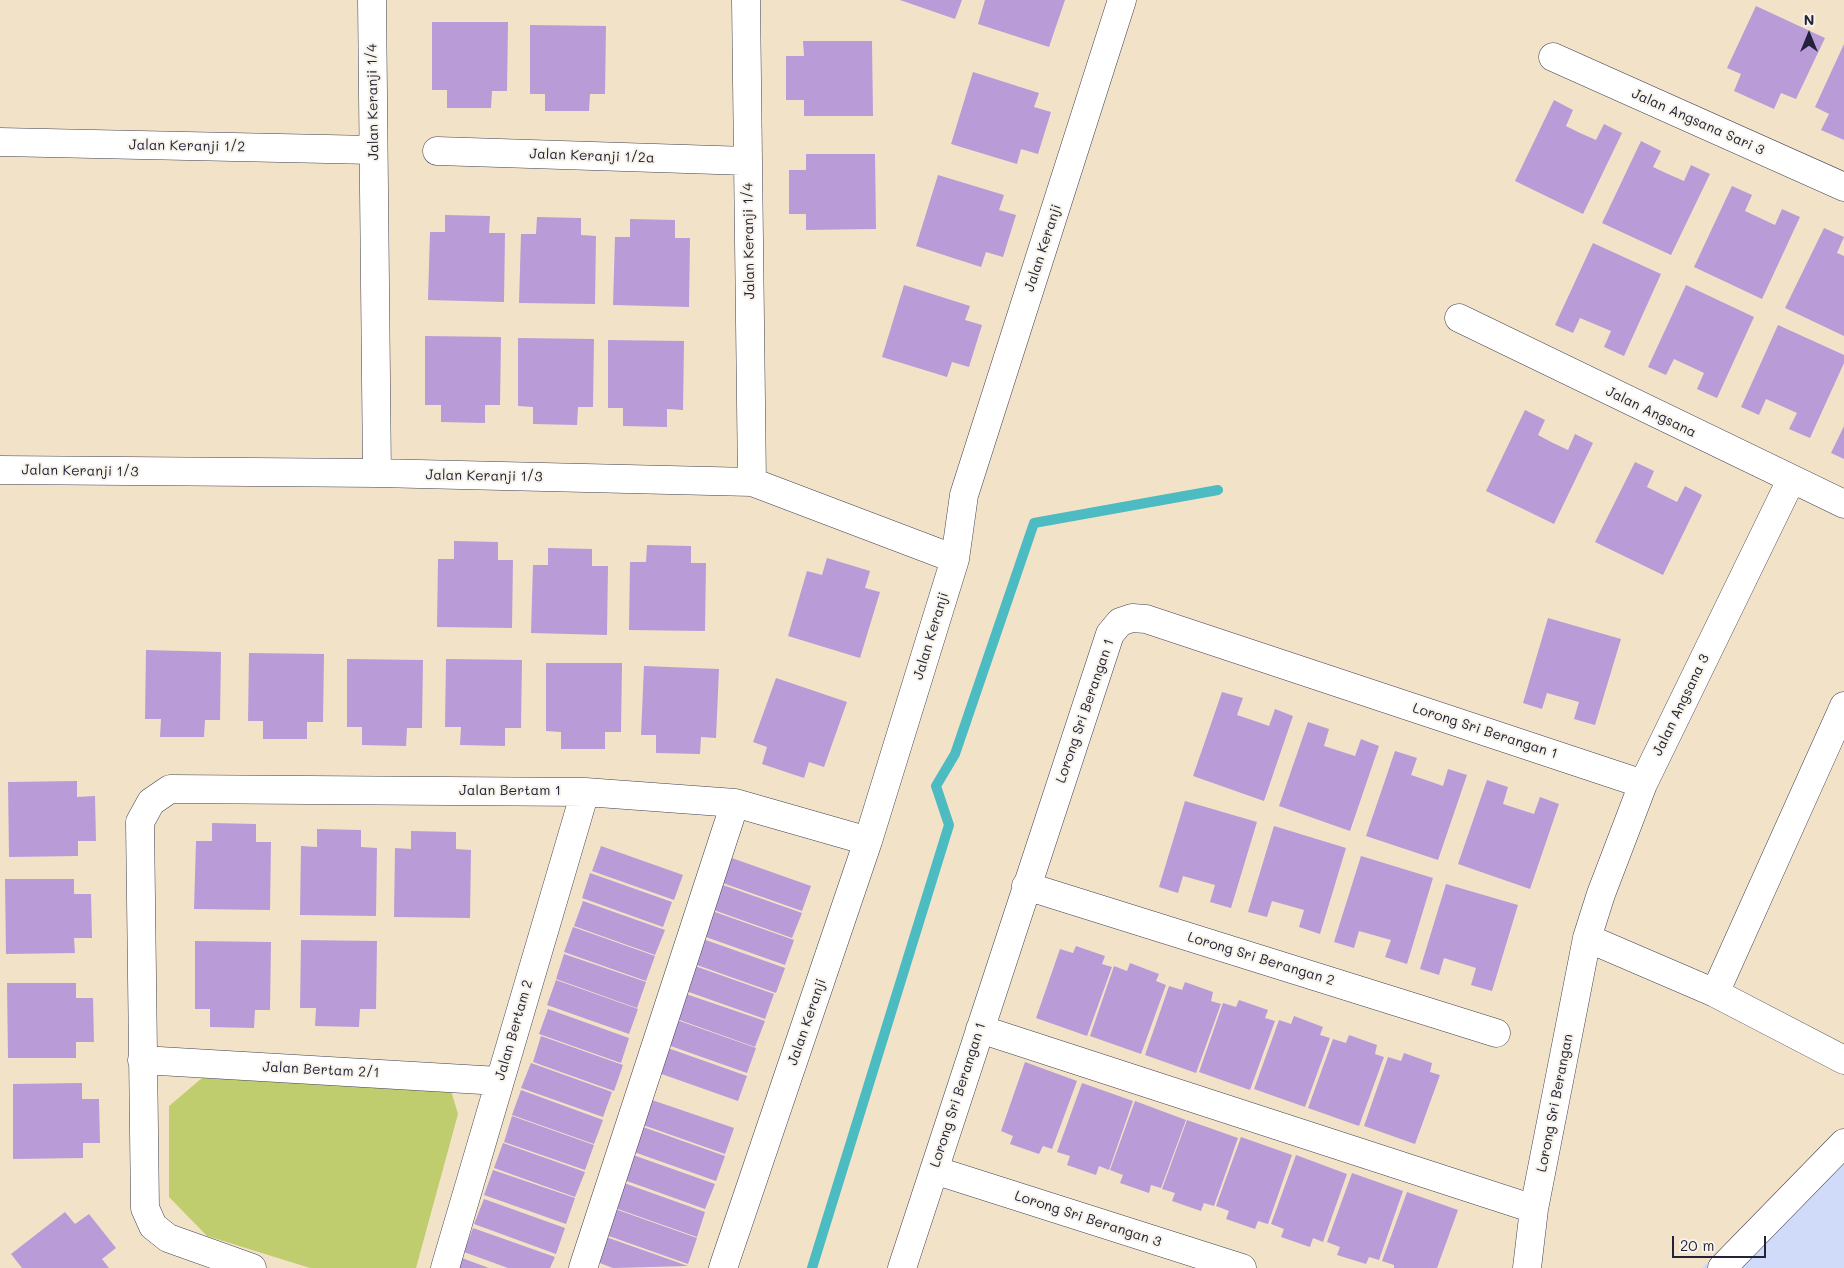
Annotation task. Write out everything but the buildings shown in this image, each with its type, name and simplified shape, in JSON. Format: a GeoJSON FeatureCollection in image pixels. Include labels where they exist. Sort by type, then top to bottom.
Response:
{"type":"FeatureCollection","features":[{"type":"Feature","properties":{"kind":"street","name":"Jalan Keranji 1/4"},"geometry":{"type":"LineString","coordinates":[[372,0],[376,473]]}},
{"type":"Feature","properties":{"kind":"street","name":"Jalan Keranji 1/4"},"geometry":{"type":"LineString","coordinates":[[746,0],[752,482]]}},
{"type":"Feature","properties":{"kind":"street","name":"Jalan Keranji"},"geometry":{"type":"LineString","coordinates":[[723,1268],[868,841],[955,559],[964,495],[1122,0]]}},
{"type":"Feature","properties":{"kind":"street","name":"Jalan Angsana Sari 3"},"geometry":{"type":"LineString","coordinates":[[1552,57],[1844,187]]}},
{"type":"Feature","properties":{"kind":"street","name":"Jalan Keranji 1/2"},"geometry":{"type":"LineString","coordinates":[[0,142],[373,150]]}},
{"type":"Feature","properties":{"kind":"street","name":"Jalan Keranji 1/2a"},"geometry":{"type":"LineString","coordinates":[[437,151],[748,161]]}},
{"type":"Feature","properties":{"kind":"street","name":"Jalan Angsana"},"geometry":{"type":"LineString","coordinates":[[1459,318],[1844,504]]}},
{"type":"Feature","properties":{"kind":"street","name":"Jalan Keranji 1/3"},"geometry":{"type":"LineString","coordinates":[[0,470],[376,473],[752,482],[955,559]]}},
{"type":"Feature","properties":{"kind":"street","name":"Jalan Angsana 3"},"geometry":{"type":"LineString","coordinates":[[1587,938],[1601,894],[1643,784],[1791,480]]}},
{"type":"Feature","properties":{"kind":"street","name":"Lorong Sri Berangan 1"},"geometry":{"type":"LineString","coordinates":[[902,1268],[1110,634],[1120,622],[1132,618],[1156,622],[1643,784]]}},
{"type":"Feature","properties":{"kind":"street"},"geometry":{"type":"LineString","coordinates":[[1715,993],[1844,706]]}},
{"type":"Feature","properties":{"kind":"street","name":"Jalan Bertam 1"},"geometry":{"type":"LineString","coordinates":[[142,1060],[140,822],[151,802],[170,789],[585,792],[734,803],[868,841]]}},
{"type":"Feature","properties":{"kind":"street","name":"Jalan Bertam 2"},"geometry":{"type":"LineString","coordinates":[[445,1268],[585,792]]}},
{"type":"Feature","properties":{"kind":"street"},"geometry":{"type":"LineString","coordinates":[[583,1268],[734,803]]}},
{"type":"Feature","properties":{"kind":"street","name":"Lorong Sri Berangan 2"},"geometry":{"type":"LineString","coordinates":[[1026,886],[1496,1033]]}},
{"type":"Feature","properties":{"kind":"street"},"geometry":{"type":"LineString","coordinates":[[1587,938],[1715,993],[1844,1060]]}},
{"type":"Feature","properties":{"kind":"street","name":"Lorong Sri Berangan"},"geometry":{"type":"LineString","coordinates":[[1527,1268],[1534,1209],[1587,938]]}},
{"type":"Feature","properties":{"kind":"street"},"geometry":{"type":"LineString","coordinates":[[980,1029],[1534,1209]]}},
{"type":"Feature","properties":{"kind":"street"},"geometry":{"type":"LineString","coordinates":[[142,1060],[145,1208],[153,1226],[168,1238],[252,1268]]}},
{"type":"Feature","properties":{"kind":"street","name":"Jalan Bertam 2/1"},"geometry":{"type":"LineString","coordinates":[[142,1060],[499,1081]]}},
{"type":"Feature","properties":{"kind":"street"},"geometry":{"type":"LineString","coordinates":[[1722,1268],[1844,1143]]}},
{"type":"Feature","properties":{"kind":"street","name":"Lorong Sri Berangan 3"},"geometry":{"type":"LineString","coordinates":[[934,1170],[1242,1268]]}},
{"type":"Feature","properties":{"kind":"shaded area"},"geometry":{"type":"Polygon","coordinates":[[[1844,1135],[1844,1268],[1702,1268],[1844,1135]]]}},
{"type":"Feature","properties":{"kind":"green space"},"geometry":{"type":"Polygon","coordinates":[[[202,1078],[449,1084],[458,1114],[416,1268],[310,1268],[207,1236],[169,1197],[169,1106],[202,1078]]]}},
{"type":"Feature","properties":{"kind":"waterway"},"geometry":{"type":"LineString","coordinates":[[812,1268],[949,825],[936,786],[955,754],[1034,523],[1218,490]]}}]}
